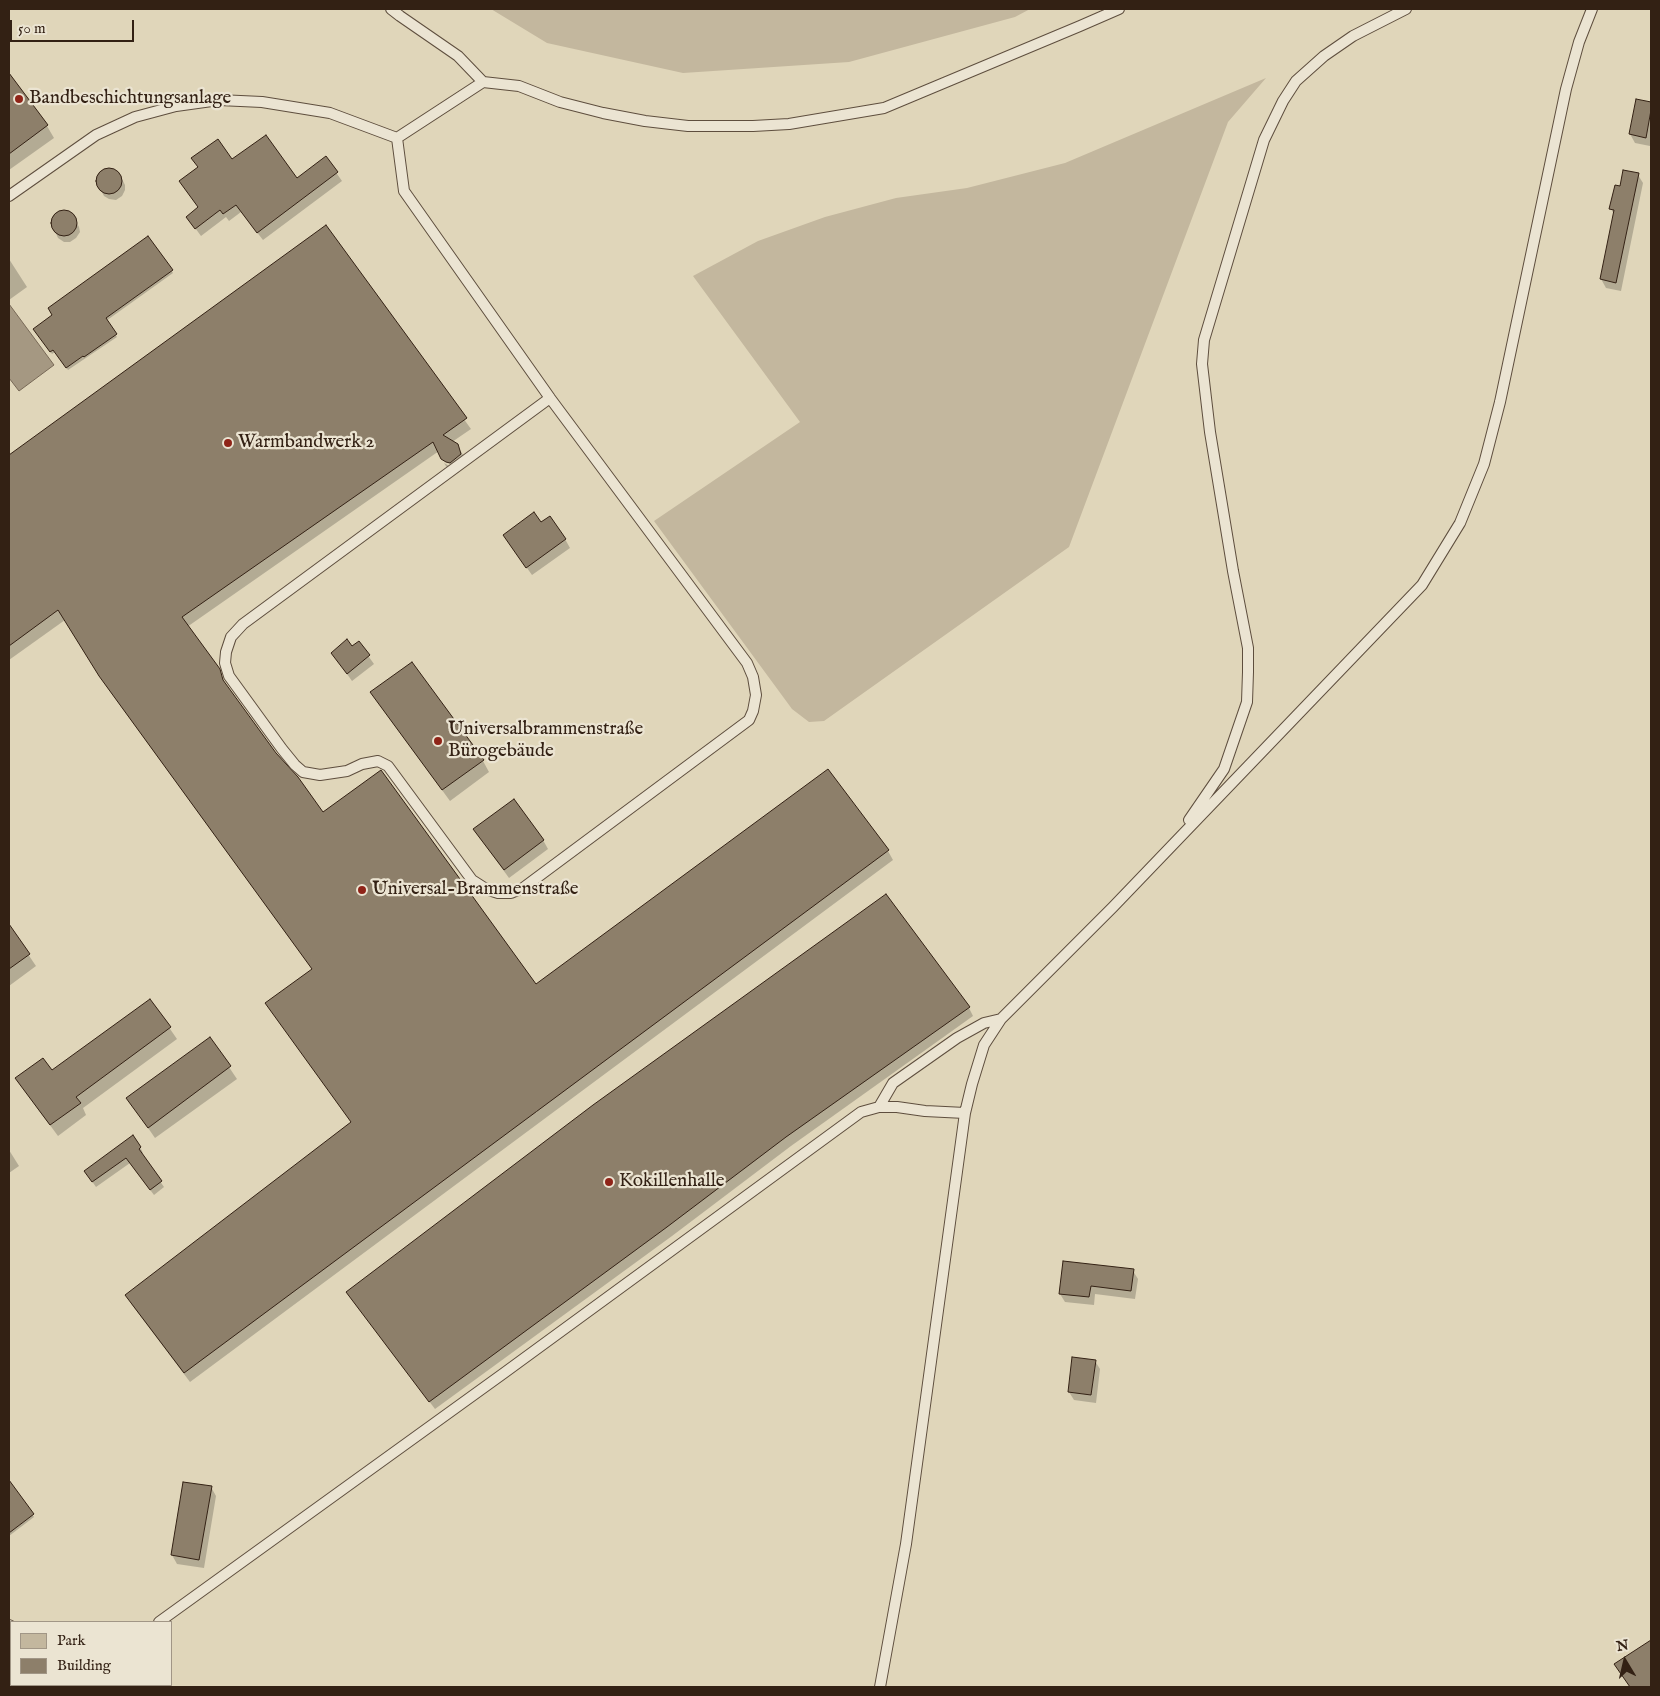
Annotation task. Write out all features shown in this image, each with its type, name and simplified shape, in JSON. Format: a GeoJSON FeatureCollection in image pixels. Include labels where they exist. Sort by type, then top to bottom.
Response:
{"type":"FeatureCollection","features":[{"type":"Feature","properties":{"kind":"lane"},"geometry":{"type":"LineString","coordinates":[[391,9],[458,56],[483,82]]}},
{"type":"Feature","properties":{"kind":"lane"},"geometry":{"type":"LineString","coordinates":[[397,138],[483,82],[519,86],[560,102],[603,113],[688,126],[789,124],[884,108],[1118,9]]}},
{"type":"Feature","properties":{"kind":"lane"},"geometry":{"type":"LineString","coordinates":[[1172,845],[1224,769],[1247,702],[1248,648],[1210,432],[1202,364],[1204,340],[1264,140],[1283,101],[1296,81],[1324,56],[1353,36],[1406,9]]}},
{"type":"Feature","properties":{"kind":"lane"},"geometry":{"type":"LineString","coordinates":[[880,1687],[906,1544],[965,1113],[984,1045],[1001,1019],[1172,845],[1422,585],[1460,523],[1484,464],[1500,402],[1566,89],[1579,42],[1592,9]]}},
{"type":"Feature","properties":{"kind":"lane"},"geometry":{"type":"LineString","coordinates":[[9,196],[96,136],[135,117],[176,106],[219,100],[262,102],[330,113],[397,138]]}},
{"type":"Feature","properties":{"kind":"lane"},"geometry":{"type":"LineString","coordinates":[[397,138],[404,191],[550,398],[747,663],[753,677],[756,696],[749,720],[523,888],[511,893],[498,893],[486,889],[472,880],[388,766],[378,761],[362,764],[347,771],[320,774],[303,772],[295,765],[228,676],[225,663],[226,652],[231,637],[243,624],[550,398]]}},
{"type":"Feature","properties":{"kind":"lane"},"geometry":{"type":"LineString","coordinates":[[879,1107],[893,1084],[958,1038],[984,1023],[1001,1019]]}},
{"type":"Feature","properties":{"kind":"lane"},"geometry":{"type":"LineString","coordinates":[[160,1621],[861,1112],[879,1107],[897,1107],[925,1111],[965,1113]]}},
{"type":"Feature","properties":{"kind":"green space"},"geometry":{"type":"Polygon","coordinates":[[[491,9],[1030,9],[1015,17],[849,62],[683,73],[547,43],[491,9]]]}},
{"type":"Feature","properties":{"kind":"green space"},"geometry":{"type":"Polygon","coordinates":[[[1266,78],[1228,122],[1069,547],[824,721],[809,722],[792,709],[654,521],[800,422],[693,276],[758,241],[825,217],[896,198],[967,188],[1065,163],[1266,78]]]}},
{"type":"Feature","properties":{"kind":"shaded area"},"geometry":{"type":"Polygon","coordinates":[[[9,304],[54,365],[19,391],[9,378],[9,304]]]}},
{"type":"Feature","properties":{"kind":"building","name":"Bandbeschichtungsanlage"},"geometry":{"type":"Polygon","coordinates":[[[9,73],[48,125],[9,154],[9,73]]]}},
{"type":"Feature","properties":{"kind":"building"},"geometry":{"type":"Polygon","coordinates":[[[1636,99],[1651,102],[1646,138],[1629,134],[1636,99]]]}},
{"type":"Feature","properties":{"kind":"building"},"geometry":{"type":"Polygon","coordinates":[[[266,135],[297,178],[326,156],[338,172],[257,233],[236,205],[223,214],[220,210],[195,229],[186,217],[198,207],[179,181],[198,167],[191,158],[218,139],[232,159],[266,135]]]}},
{"type":"Feature","properties":{"kind":"building"},"geometry":{"type":"Polygon","coordinates":[[[109,168],[118,172],[122,181],[118,190],[109,194],[100,190],[96,181],[100,172],[109,168]]]}},
{"type":"Feature","properties":{"kind":"building"},"geometry":{"type":"Polygon","coordinates":[[[1623,170],[1639,173],[1616,283],[1600,279],[1614,210],[1609,209],[1615,185],[1620,186],[1623,170]]]}},
{"type":"Feature","properties":{"kind":"building"},"geometry":{"type":"Polygon","coordinates":[[[64,210],[73,214],[77,223],[73,232],[64,236],[55,232],[51,223],[55,214],[64,210]]]}},
{"type":"Feature","properties":{"kind":"building"},"geometry":{"type":"Polygon","coordinates":[[[326,225],[467,418],[443,435],[458,444],[461,454],[450,463],[446,462],[441,459],[433,442],[182,617],[220,669],[223,680],[276,753],[298,777],[323,812],[381,770],[536,984],[828,769],[889,850],[184,1373],[125,1295],[351,1122],[265,1003],[312,969],[99,676],[58,610],[9,646],[9,455],[326,225]]]}},
{"type":"Feature","properties":{"kind":"building"},"geometry":{"type":"Polygon","coordinates":[[[148,236],[173,270],[106,318],[117,334],[66,368],[53,350],[50,352],[33,329],[52,315],[48,308],[148,236]]]}},
{"type":"Feature","properties":{"kind":"building"},"geometry":{"type":"Polygon","coordinates":[[[534,512],[541,522],[550,516],[566,539],[526,568],[503,535],[534,512]]]}},
{"type":"Feature","properties":{"kind":"building"},"geometry":{"type":"Polygon","coordinates":[[[347,639],[352,646],[359,641],[370,655],[347,674],[331,653],[347,639]]]}},
{"type":"Feature","properties":{"kind":"building","name":"Universalbrammenstraße Bürogebäude"},"geometry":{"type":"Polygon","coordinates":[[[412,662],[484,760],[442,790],[370,692],[412,662]]]}},
{"type":"Feature","properties":{"kind":"building"},"geometry":{"type":"Polygon","coordinates":[[[514,799],[544,840],[504,870],[473,829],[514,799]]]}},
{"type":"Feature","properties":{"kind":"building","name":"Kokillenhalle"},"geometry":{"type":"Polygon","coordinates":[[[886,894],[970,1007],[786,1137],[429,1402],[346,1292],[593,1105],[886,894]]]}},
{"type":"Feature","properties":{"kind":"building"},"geometry":{"type":"Polygon","coordinates":[[[9,924],[30,954],[9,969],[9,924]]]}},
{"type":"Feature","properties":{"kind":"building"},"geometry":{"type":"Polygon","coordinates":[[[150,999],[171,1027],[76,1097],[81,1103],[50,1125],[15,1078],[43,1058],[52,1070],[150,999]]]}},
{"type":"Feature","properties":{"kind":"building"},"geometry":{"type":"Polygon","coordinates":[[[210,1037],[231,1066],[148,1128],[126,1098],[210,1037]]]}},
{"type":"Feature","properties":{"kind":"building"},"geometry":{"type":"Polygon","coordinates":[[[133,1135],[141,1147],[139,1149],[162,1181],[150,1190],[126,1158],[92,1182],[84,1171],[133,1135]]]}},
{"type":"Feature","properties":{"kind":"building"},"geometry":{"type":"Polygon","coordinates":[[[1063,1261],[1134,1269],[1131,1291],[1091,1286],[1089,1297],[1059,1294],[1063,1261]]]}},
{"type":"Feature","properties":{"kind":"building"},"geometry":{"type":"Polygon","coordinates":[[[1072,1357],[1096,1360],[1091,1395],[1068,1392],[1072,1357]]]}},
{"type":"Feature","properties":{"kind":"building"},"geometry":{"type":"Polygon","coordinates":[[[9,1480],[34,1514],[9,1533],[9,1480]]]}},
{"type":"Feature","properties":{"kind":"building"},"geometry":{"type":"Polygon","coordinates":[[[183,1482],[212,1486],[199,1560],[171,1555],[183,1482]]]}},
{"type":"Feature","properties":{"kind":"building"},"geometry":{"type":"Polygon","coordinates":[[[1651,1640],[1651,1687],[1630,1687],[1614,1664],[1651,1640]]]}},
{"type":"Feature","properties":{"kind":"place","name":"Bandbeschichtungsanlage"},"geometry":{"type":"Point","coordinates":[19,99]}},
{"type":"Feature","properties":{"kind":"place","name":"Warmbandwerk 2"},"geometry":{"type":"Point","coordinates":[228,443]}},
{"type":"Feature","properties":{"kind":"place","name":"Universalbrammenstraße Bürogebäude"},"geometry":{"type":"Point","coordinates":[438,741]}},
{"type":"Feature","properties":{"kind":"place","name":"Universal-Brammenstraße"},"geometry":{"type":"Point","coordinates":[362,890]}},
{"type":"Feature","properties":{"kind":"place","name":"Kokillenhalle"},"geometry":{"type":"Point","coordinates":[609,1182]}}]}
